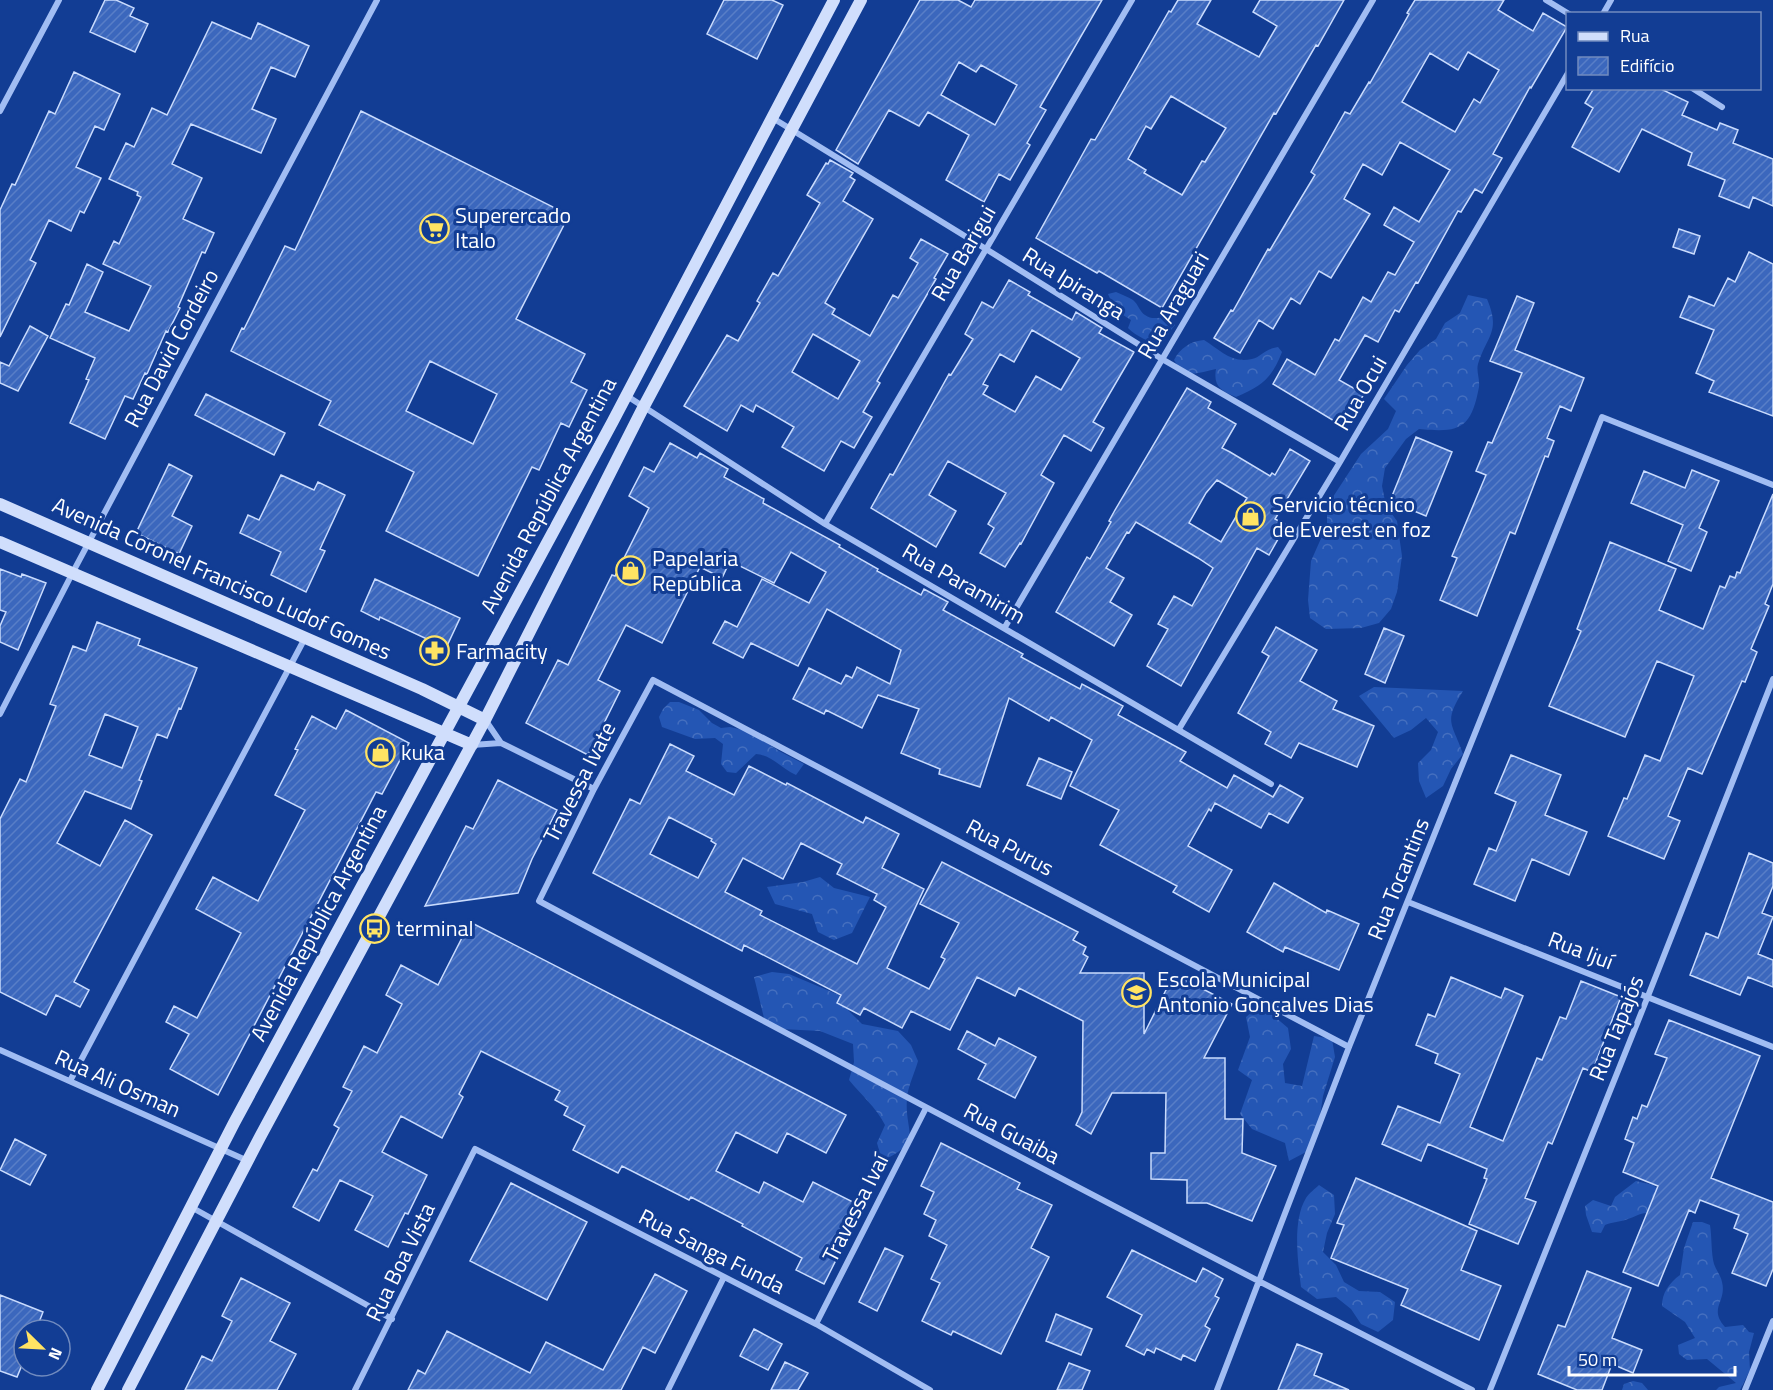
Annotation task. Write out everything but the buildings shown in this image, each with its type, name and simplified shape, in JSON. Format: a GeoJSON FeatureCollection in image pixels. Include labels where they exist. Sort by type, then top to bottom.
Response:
{"type":"FeatureCollection","features":[{"type":"Feature","properties":{"kind":"main road","name":"Avenida República Argentina"},"geometry":{"type":"LineString","coordinates":[[97,1390],[221,1148],[445,734],[834,0]]}},
{"type":"Feature","properties":{"kind":"main road","name":"Avenida República Argentina"},"geometry":{"type":"LineString","coordinates":[[128,1390],[215,1221],[472,745],[643,408],[861,0]]}},
{"type":"Feature","properties":{"kind":"main road","name":"Avenida Coronel Francisco Ludof Gomes"},"geometry":{"type":"LineString","coordinates":[[0,504],[459,706],[485,720]]}},
{"type":"Feature","properties":{"kind":"main road"},"geometry":{"type":"LineString","coordinates":[[0,542],[472,745]]}},
{"type":"Feature","properties":{"kind":"street"},"geometry":{"type":"LineString","coordinates":[[0,111],[59,0]]}},
{"type":"Feature","properties":{"kind":"street","name":"Rua David Cordeiro"},"geometry":{"type":"LineString","coordinates":[[0,714],[88,543],[377,0]]}},
{"type":"Feature","properties":{"kind":"street","name":"Rua Barigui"},"geometry":{"type":"LineString","coordinates":[[825,524],[1132,0]]}},
{"type":"Feature","properties":{"kind":"street","name":"Rua Araguari"},"geometry":{"type":"LineString","coordinates":[[1005,627],[1372,0]]}},
{"type":"Feature","properties":{"kind":"street"},"geometry":{"type":"LineString","coordinates":[[1546,0],[1566,12]]}},
{"type":"Feature","properties":{"kind":"street","name":"Rua Ocui"},"geometry":{"type":"LineString","coordinates":[[1179,729],[1340,462],[1566,76]]}},
{"type":"Feature","properties":{"kind":"street"},"geometry":{"type":"LineString","coordinates":[[1695,90],[1722,107]]}},
{"type":"Feature","properties":{"kind":"street","name":"Rua Ipiranga"},"geometry":{"type":"LineString","coordinates":[[771,117],[1162,359],[1340,462]]}},
{"type":"Feature","properties":{"kind":"street","name":"Rua Paramirim"},"geometry":{"type":"LineString","coordinates":[[625,395],[825,524],[1271,784]]}},
{"type":"Feature","properties":{"kind":"street","name":"Rua Tocantins"},"geometry":{"type":"LineString","coordinates":[[1217,1390],[1349,1047],[1602,417],[1773,485]]}},
{"type":"Feature","properties":{"kind":"street"},"geometry":{"type":"LineString","coordinates":[[70,1081],[305,638]]}},
{"type":"Feature","properties":{"kind":"street","name":"Rua Tapajós"},"geometry":{"type":"LineString","coordinates":[[1490,1390],[1773,679]]}},
{"type":"Feature","properties":{"kind":"street","name":"Travessa Ivate"},"geometry":{"type":"LineString","coordinates":[[539,901],[594,789],[653,680]]}},
{"type":"Feature","properties":{"kind":"street","name":"Rua Purus"},"geometry":{"type":"LineString","coordinates":[[653,680],[1349,1047]]}},
{"type":"Feature","properties":{"kind":"street"},"geometry":{"type":"LineString","coordinates":[[485,720],[501,743],[594,789]]}},
{"type":"Feature","properties":{"kind":"street"},"geometry":{"type":"LineString","coordinates":[[472,745],[501,743]]}},
{"type":"Feature","properties":{"kind":"street","name":"Rua Guaiba"},"geometry":{"type":"LineString","coordinates":[[539,901],[926,1108],[1472,1390]]}},
{"type":"Feature","properties":{"kind":"street","name":"Rua Ijuí"},"geometry":{"type":"LineString","coordinates":[[1408,902],[1773,1047]]}},
{"type":"Feature","properties":{"kind":"street","name":"Rua Ali Osman"},"geometry":{"type":"LineString","coordinates":[[0,1050],[248,1161]]}},
{"type":"Feature","properties":{"kind":"street","name":"Travessa Ivaí"},"geometry":{"type":"LineString","coordinates":[[816,1324],[926,1108]]}},
{"type":"Feature","properties":{"kind":"street","name":"Rua Sanga Funda"},"geometry":{"type":"LineString","coordinates":[[475,1149],[816,1324],[930,1390]]}},
{"type":"Feature","properties":{"kind":"street","name":"Rua Boa Vista"},"geometry":{"type":"LineString","coordinates":[[355,1390],[475,1149]]}},
{"type":"Feature","properties":{"kind":"street"},"geometry":{"type":"LineString","coordinates":[[191,1207],[392,1318]]}},
{"type":"Feature","properties":{"kind":"street"},"geometry":{"type":"LineString","coordinates":[[668,1390],[724,1277]]}},
{"type":"Feature","properties":{"kind":"street"},"geometry":{"type":"LineString","coordinates":[[1745,1390],[1773,1321]]}},
{"type":"Feature","properties":{"kind":"green space"},"geometry":{"type":"Polygon","coordinates":[[[1116,292],[1133,300],[1145,315],[1166,319],[1175,325],[1158,348],[1128,328],[1131,320],[1115,310],[1108,294],[1116,292]]]}},
{"type":"Feature","properties":{"kind":"green space"},"geometry":{"type":"Polygon","coordinates":[[[1468,295],[1487,299],[1493,319],[1491,333],[1478,364],[1479,387],[1472,412],[1467,420],[1454,429],[1419,429],[1406,439],[1385,468],[1382,486],[1386,506],[1397,521],[1402,556],[1397,592],[1391,609],[1379,623],[1361,628],[1326,629],[1310,618],[1308,600],[1311,561],[1327,525],[1327,506],[1361,454],[1388,429],[1396,411],[1384,399],[1420,350],[1436,339],[1445,323],[1460,313],[1468,295]]]}},
{"type":"Feature","properties":{"kind":"green space"},"geometry":{"type":"Polygon","coordinates":[[[1204,340],[1238,360],[1252,359],[1269,349],[1278,347],[1282,352],[1265,380],[1236,397],[1219,387],[1215,375],[1216,369],[1187,373],[1174,360],[1186,346],[1204,340]]]}},
{"type":"Feature","properties":{"kind":"green space"},"geometry":{"type":"Polygon","coordinates":[[[1374,687],[1463,691],[1453,710],[1451,722],[1463,754],[1451,769],[1443,786],[1426,798],[1419,781],[1418,763],[1431,750],[1438,732],[1426,718],[1411,730],[1394,738],[1359,696],[1374,687]]]}},
{"type":"Feature","properties":{"kind":"green space"},"geometry":{"type":"Polygon","coordinates":[[[670,702],[679,702],[699,710],[712,723],[721,728],[730,727],[748,731],[804,764],[796,775],[767,757],[756,754],[736,773],[727,772],[721,764],[723,744],[715,738],[695,739],[662,727],[659,717],[670,702]]]}},
{"type":"Feature","properties":{"kind":"green space"},"geometry":{"type":"Polygon","coordinates":[[[820,877],[834,888],[870,897],[852,933],[834,940],[818,932],[812,914],[775,904],[767,887],[820,877]]]}},
{"type":"Feature","properties":{"kind":"green space"},"geometry":{"type":"Polygon","coordinates":[[[772,972],[789,974],[839,995],[849,1011],[862,1024],[898,1031],[911,1045],[918,1061],[907,1098],[909,1135],[904,1147],[895,1154],[882,1161],[877,1143],[885,1125],[873,1107],[849,1080],[854,1062],[853,1044],[820,1031],[781,1029],[764,1018],[754,977],[772,972]]]}},
{"type":"Feature","properties":{"kind":"green space"},"geometry":{"type":"Polygon","coordinates":[[[1257,1008],[1274,1016],[1288,1028],[1291,1049],[1283,1064],[1285,1083],[1302,1086],[1314,1036],[1332,1039],[1335,1057],[1323,1096],[1320,1116],[1306,1152],[1289,1161],[1285,1143],[1252,1129],[1240,1114],[1252,1080],[1238,1070],[1250,1037],[1246,1017],[1257,1008]]]}},
{"type":"Feature","properties":{"kind":"green space"},"geometry":{"type":"Polygon","coordinates":[[[1636,1181],[1653,1185],[1660,1191],[1660,1215],[1641,1214],[1605,1225],[1601,1233],[1592,1232],[1585,1206],[1593,1200],[1611,1206],[1615,1197],[1636,1181]]]}},
{"type":"Feature","properties":{"kind":"green space"},"geometry":{"type":"Polygon","coordinates":[[[1319,1185],[1334,1195],[1335,1214],[1327,1233],[1323,1252],[1336,1265],[1344,1282],[1359,1291],[1380,1292],[1395,1302],[1393,1320],[1378,1332],[1361,1324],[1351,1309],[1336,1297],[1317,1299],[1301,1287],[1297,1242],[1299,1218],[1306,1198],[1319,1185]]]}},
{"type":"Feature","properties":{"kind":"green space"},"geometry":{"type":"Polygon","coordinates":[[[1693,1222],[1710,1225],[1713,1260],[1723,1289],[1718,1310],[1720,1320],[1725,1327],[1743,1325],[1749,1332],[1754,1333],[1749,1352],[1750,1370],[1740,1390],[1716,1390],[1719,1387],[1736,1383],[1707,1359],[1687,1360],[1679,1354],[1678,1345],[1695,1338],[1685,1322],[1662,1306],[1667,1289],[1680,1275],[1684,1248],[1693,1222]]]}},
{"type":"Feature","properties":{"kind":"green space"},"geometry":{"type":"Polygon","coordinates":[[[1633,1381],[1642,1383],[1648,1390],[1622,1390],[1624,1384],[1633,1381]]]}},
{"type":"Feature","properties":{"kind":"place","name":"Superercado Italo"},"geometry":{"type":"Point","coordinates":[434,228]}},
{"type":"Feature","properties":{"kind":"place","name":"Servicio técnico de Everest en foz"},"geometry":{"type":"Point","coordinates":[1251,517]}},
{"type":"Feature","properties":{"kind":"place","name":"Papelaria República"},"geometry":{"type":"Point","coordinates":[631,571]}},
{"type":"Feature","properties":{"kind":"place","name":"Farmacity"},"geometry":{"type":"Point","coordinates":[435,651]}},
{"type":"Feature","properties":{"kind":"place","name":"kuka"},"geometry":{"type":"Point","coordinates":[380,752]}},
{"type":"Feature","properties":{"kind":"place","name":"terminal"},"geometry":{"type":"Point","coordinates":[375,928]}},
{"type":"Feature","properties":{"kind":"place","name":"Escola Municipal Antonio Gonçalves Dias"},"geometry":{"type":"Point","coordinates":[1136,992]}}]}
